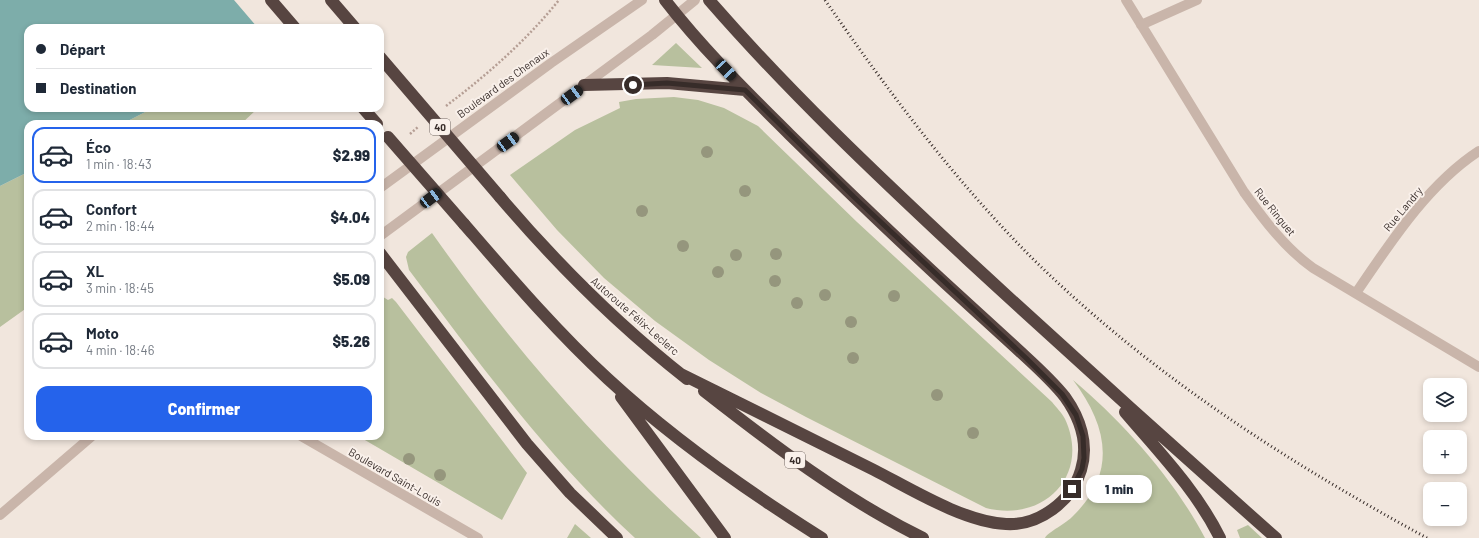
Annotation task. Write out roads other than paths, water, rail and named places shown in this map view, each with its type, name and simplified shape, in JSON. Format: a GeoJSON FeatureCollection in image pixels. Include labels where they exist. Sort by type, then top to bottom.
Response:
{"type":"FeatureCollection","features":[{"type":"Feature","properties":{"kind":"highway"},"geometry":{"type":"LineString","coordinates":[[271,0],[292,24]]}},
{"type":"Feature","properties":{"kind":"highway"},"geometry":{"type":"LineString","coordinates":[[331,0],[352,24]]}},
{"type":"Feature","properties":{"kind":"highway"},"geometry":{"type":"LineString","coordinates":[[665,0],[745,90],[854,197],[1026,358],[1062,394],[1070,405],[1080,426],[1084,447],[1082,469],[1072,489],[1056,507],[1046,514],[1026,523],[1005,524],[992,522],[936,502],[681,374]]}},
{"type":"Feature","properties":{"kind":"highway"},"geometry":{"type":"LineString","coordinates":[[710,0],[777,74],[870,167],[1101,383],[1276,538]]}},
{"type":"Feature","properties":{"kind":"highway","name":"Autoroute Félix-Leclerc"},"geometry":{"type":"LineString","coordinates":[[384,62],[542,245],[583,288],[625,327],[681,374],[810,471],[868,508],[923,538]]}},
{"type":"Feature","properties":{"kind":"highway"},"geometry":{"type":"LineString","coordinates":[[584,85],[667,83],[745,90]]}},
{"type":"Feature","properties":{"kind":"highway"},"geometry":{"type":"LineString","coordinates":[[366,112],[374,120]]}},
{"type":"Feature","properties":{"kind":"highway"},"geometry":{"type":"LineString","coordinates":[[384,133],[536,307],[608,380],[711,463],[760,498],[822,538]]}},
{"type":"Feature","properties":{"kind":"highway"},"geometry":{"type":"LineString","coordinates":[[384,258],[526,444],[570,493],[617,538]]}},
{"type":"Feature","properties":{"kind":"highway"},"geometry":{"type":"LineString","coordinates":[[608,380],[725,538]]}},
{"type":"Feature","properties":{"kind":"highway"},"geometry":{"type":"LineString","coordinates":[[1101,383],[1181,478],[1205,512],[1220,538]]}},
{"type":"Feature","properties":{"kind":"street","name":"Boulevard des Chenaux"},"geometry":{"type":"LineString","coordinates":[[384,185],[551,63],[642,0]]}},
{"type":"Feature","properties":{"kind":"street"},"geometry":{"type":"LineString","coordinates":[[384,233],[584,85],[695,0]]}},
{"type":"Feature","properties":{"kind":"street","name":"Rue Ringuet"},"geometry":{"type":"LineString","coordinates":[[1126,0],[1244,192],[1260,215],[1299,257],[1313,268],[1356,292],[1479,367]]}},
{"type":"Feature","properties":{"kind":"street"},"geometry":{"type":"LineString","coordinates":[[1141,25],[1197,0]]}},
{"type":"Feature","properties":{"kind":"street","name":"Rue Landry"},"geometry":{"type":"LineString","coordinates":[[1356,292],[1397,234],[1416,212],[1453,172],[1479,151]]}},
{"type":"Feature","properties":{"kind":"street"},"geometry":{"type":"LineString","coordinates":[[0,515],[87,440]]}},
{"type":"Feature","properties":{"kind":"street","name":"Boulevard Saint-Louis"},"geometry":{"type":"LineString","coordinates":[[309,440],[478,538]]}},
{"type":"Feature","properties":{"kind":"water"},"geometry":{"type":"Polygon","coordinates":[[[0,0],[336,0],[310,12],[293,24],[24,24],[24,112],[145,112],[130,120],[24,120],[24,174],[0,186],[0,0]]]}},
{"type":"Feature","properties":{"kind":"railway"},"geometry":{"type":"LineString","coordinates":[[825,0],[873,68],[923,134],[976,198],[1033,259],[1078,301],[1171,377],[1270,446],[1322,478],[1427,538]]}}]}
